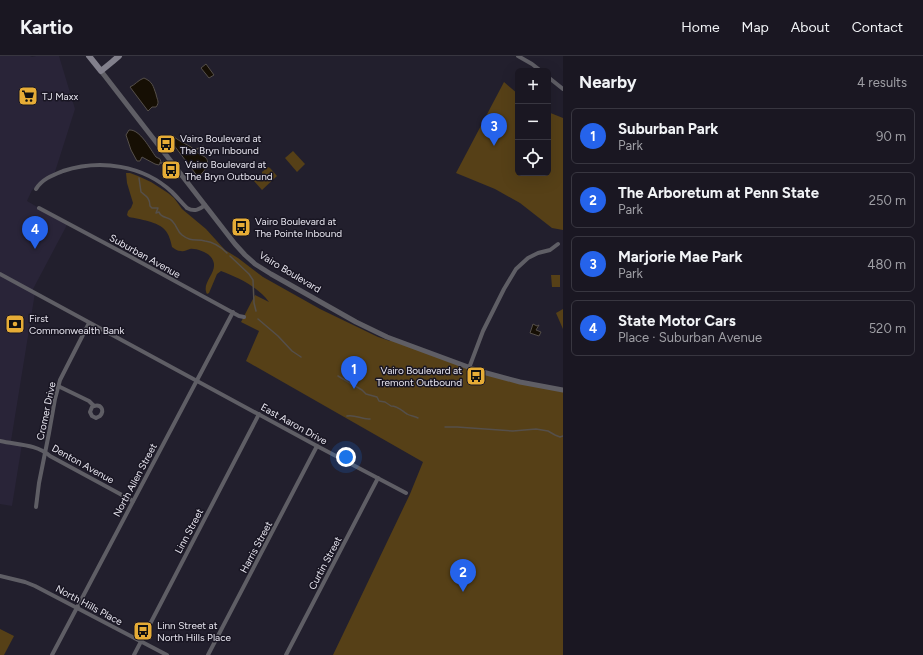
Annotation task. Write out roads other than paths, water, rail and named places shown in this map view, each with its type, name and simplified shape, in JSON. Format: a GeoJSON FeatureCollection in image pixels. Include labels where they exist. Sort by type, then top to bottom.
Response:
{"type":"FeatureCollection","features":[{"type":"Feature","properties":{"kind":"main road","name":"Vairo Boulevard"},"geometry":{"type":"LineString","coordinates":[[89,56],[101,71]]}},
{"type":"Feature","properties":{"kind":"main road"},"geometry":{"type":"LineString","coordinates":[[101,71],[119,56]]}},
{"type":"Feature","properties":{"kind":"street"},"geometry":{"type":"LineString","coordinates":[[518,56],[537,68]]}},
{"type":"Feature","properties":{"kind":"street","name":"Vairo Boulevard"},"geometry":{"type":"LineString","coordinates":[[101,71],[235,244],[244,255],[255,264],[372,330],[403,344],[469,368],[520,382],[563,390]]}},
{"type":"Feature","properties":{"kind":"street"},"geometry":{"type":"LineString","coordinates":[[551,79],[563,89]]}},
{"type":"Feature","properties":{"kind":"street"},"geometry":{"type":"LineString","coordinates":[[36,189],[38,185],[54,174],[70,169],[93,166],[117,166],[146,175],[163,185],[173,192],[189,210],[196,210],[205,205]]}},
{"type":"Feature","properties":{"kind":"street","name":"Suburban Avenue"},"geometry":{"type":"LineString","coordinates":[[39,208],[244,317]]}},
{"type":"Feature","properties":{"kind":"street"},"geometry":{"type":"LineString","coordinates":[[469,368],[483,331],[516,269],[528,258],[550,250],[558,244]]}},
{"type":"Feature","properties":{"kind":"street","name":"East Aaron Drive"},"geometry":{"type":"LineString","coordinates":[[0,274],[406,493]]}},
{"type":"Feature","properties":{"kind":"street","name":"North Allen Street"},"geometry":{"type":"LineString","coordinates":[[52,655],[233,312]]}},
{"type":"Feature","properties":{"kind":"street","name":"Cromer Drive"},"geometry":{"type":"LineString","coordinates":[[36,508],[39,483],[58,386],[89,323]]}},
{"type":"Feature","properties":{"kind":"street"},"geometry":{"type":"LineString","coordinates":[[58,386],[94,406]]}},
{"type":"Feature","properties":{"kind":"street","name":"Linn Street"},"geometry":{"type":"LineString","coordinates":[[134,655],[259,414]]}},
{"type":"Feature","properties":{"kind":"street","name":"Denton Avenue"},"geometry":{"type":"LineString","coordinates":[[0,441],[27,445],[45,452],[133,501]]}},
{"type":"Feature","properties":{"kind":"street","name":"Harris Street"},"geometry":{"type":"LineString","coordinates":[[208,655],[317,446]]}},
{"type":"Feature","properties":{"kind":"street","name":"Curtin Street"},"geometry":{"type":"LineString","coordinates":[[286,655],[378,478]]}},
{"type":"Feature","properties":{"kind":"street","name":"North Hills Place"},"geometry":{"type":"LineString","coordinates":[[0,576],[30,584],[167,655]]}},
{"type":"Feature","properties":{"kind":"waterway"},"geometry":{"type":"LineString","coordinates":[[195,150],[203,146]]}},
{"type":"Feature","properties":{"kind":"waterway"},"geometry":{"type":"LineString","coordinates":[[160,163],[165,162]]}},
{"type":"Feature","properties":{"kind":"waterway"},"geometry":{"type":"LineString","coordinates":[[139,178],[141,192],[147,198],[152,208],[158,208],[156,213],[159,212],[161,216],[171,220],[180,233],[185,237],[211,242],[227,253]]}},
{"type":"Feature","properties":{"kind":"waterway"},"geometry":{"type":"LineString","coordinates":[[230,256],[249,274],[253,280],[254,303],[256,311]]}},
{"type":"Feature","properties":{"kind":"waterway"},"geometry":{"type":"LineString","coordinates":[[258,319],[278,336],[292,351],[301,357]]}},
{"type":"Feature","properties":{"kind":"waterway"},"geometry":{"type":"LineString","coordinates":[[338,376],[362,390],[366,394],[377,397],[379,401],[385,402],[408,415],[418,418]]}},
{"type":"Feature","properties":{"kind":"waterway"},"geometry":{"type":"LineString","coordinates":[[347,416],[370,419]]}},
{"type":"Feature","properties":{"kind":"waterway"},"geometry":{"type":"LineString","coordinates":[[445,427],[513,431],[536,429],[548,431],[560,437],[563,436]]}},
{"type":"Feature","properties":{"kind":"place","name":"TJ Maxx"},"geometry":{"type":"Point","coordinates":[28,96]}},
{"type":"Feature","properties":{"kind":"place","name":"Vairo Boulevard at The Bryn Inbound"},"geometry":{"type":"Point","coordinates":[166,144]}},
{"type":"Feature","properties":{"kind":"place","name":"Marjorie Mae Park"},"geometry":{"type":"Point","coordinates":[494,146]}},
{"type":"Feature","properties":{"kind":"place","name":"Vairo Boulevard at The Bryn Outbound"},"geometry":{"type":"Point","coordinates":[171,170]}},
{"type":"Feature","properties":{"kind":"place","name":"Vairo Boulevard at The Pointe Inbound"},"geometry":{"type":"Point","coordinates":[241,227]}},
{"type":"Feature","properties":{"kind":"place","name":"State Motor Cars"},"geometry":{"type":"Point","coordinates":[35,249]}},
{"type":"Feature","properties":{"kind":"place","name":"First Commonwealth Bank"},"geometry":{"type":"Point","coordinates":[15,324]}},
{"type":"Feature","properties":{"kind":"place","name":"Vairo Boulevard at Tremont Outbound"},"geometry":{"type":"Point","coordinates":[476,376]}},
{"type":"Feature","properties":{"kind":"place","name":"Suburban Park"},"geometry":{"type":"Point","coordinates":[354,389]}},
{"type":"Feature","properties":{"kind":"place","name":"The Arboretum at Penn State"},"geometry":{"type":"Point","coordinates":[463,592]}},
{"type":"Feature","properties":{"kind":"place","name":"Linn Street at North Hills Place"},"geometry":{"type":"Point","coordinates":[143,631]}}]}
